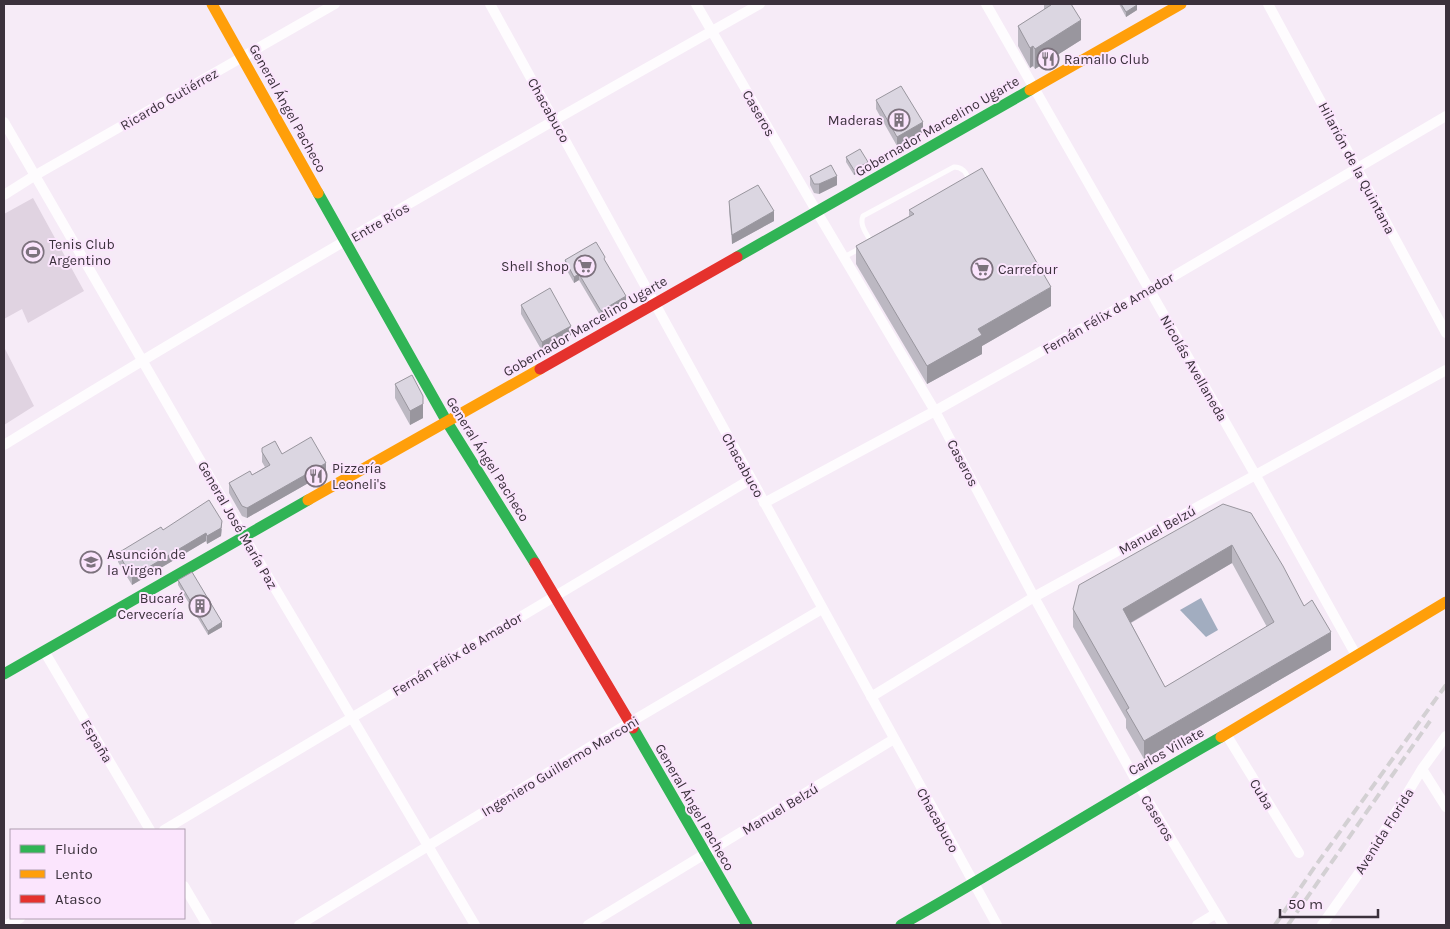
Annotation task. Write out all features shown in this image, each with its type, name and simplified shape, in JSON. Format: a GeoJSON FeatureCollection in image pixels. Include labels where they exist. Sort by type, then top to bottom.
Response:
{"type":"FeatureCollection","features":[{"type":"Feature","properties":{"kind":"street","name":"General Ángel Pacheco"},"geometry":{"type":"LineString","coordinates":[[212,4],[447,422],[555,595],[746,925]]}},
{"type":"Feature","properties":{"kind":"street","name":"Ricardo Gutiérrez"},"geometry":{"type":"LineString","coordinates":[[4,196],[34,176],[335,4]]}},
{"type":"Feature","properties":{"kind":"street","name":"Chacabuco"},"geometry":{"type":"LineString","coordinates":[[490,4],[997,925]]}},
{"type":"Feature","properties":{"kind":"street","name":"Caseros"},"geometry":{"type":"LineString","coordinates":[[696,4],[935,411],[1034,597],[1138,784],[1223,925]]}},
{"type":"Feature","properties":{"kind":"street","name":"Entre Ríos"},"geometry":{"type":"LineString","coordinates":[[4,445],[142,360],[554,120],[760,4]]}},
{"type":"Feature","properties":{"kind":"street","name":"Nicolás Avellaneda"},"geometry":{"type":"LineString","coordinates":[[986,4],[1256,476],[1356,655]]}},
{"type":"Feature","properties":{"kind":"street","name":"Gobernador Marcelino Ugarte"},"geometry":{"type":"LineString","coordinates":[[4,674],[1181,4]]}},
{"type":"Feature","properties":{"kind":"street","name":"Hilarión de la Quintana"},"geometry":{"type":"LineString","coordinates":[[1268,4],[1446,333]]}},
{"type":"Feature","properties":{"kind":"street","name":"Fernán Félix de Amador"},"geometry":{"type":"LineString","coordinates":[[764,503],[935,411],[1150,290],[1446,116]]}},
{"type":"Feature","properties":{"kind":"street","name":"General José María Paz"},"geometry":{"type":"LineString","coordinates":[[4,122],[244,536],[475,925]]}},
{"type":"Feature","properties":{"kind":"street","name":"Manuel Belzú"},"geometry":{"type":"LineString","coordinates":[[871,697],[1034,597],[1446,370]]}},
{"type":"Feature","properties":{"kind":"street","name":"Fernán Félix de Amador"},"geometry":{"type":"LineString","coordinates":[[166,829],[751,479]]}},
{"type":"Feature","properties":{"kind":"street","name":"Carlos Villate"},"geometry":{"type":"LineString","coordinates":[[901,925],[1446,602]]}},
{"type":"Feature","properties":{"kind":"street","name":"Ingeniero Guillermo Marconi"},"geometry":{"type":"LineString","coordinates":[[299,925],[629,723],[822,608]]}},
{"type":"Feature","properties":{"kind":"street","name":"España"},"geometry":{"type":"LineString","coordinates":[[44,651],[149,829]]}},
{"type":"Feature","properties":{"kind":"street","name":"Cuba"},"geometry":{"type":"LineString","coordinates":[[1226,734],[1299,853]]}},
{"type":"Feature","properties":{"kind":"street","name":"Avenida Florida"},"geometry":{"type":"LineString","coordinates":[[1322,925],[1359,873],[1422,769],[1446,736]]}},
{"type":"Feature","properties":{"kind":"street","name":"Manuel Belzú"},"geometry":{"type":"LineString","coordinates":[[588,925],[894,739]]}},
{"type":"Feature","properties":{"kind":"street"},"geometry":{"type":"LineString","coordinates":[[1422,769],[1446,807]]}},
{"type":"Feature","properties":{"kind":"street"},"geometry":{"type":"LineString","coordinates":[[185,888],[207,925]]}},
{"type":"Feature","properties":{"kind":"street"},"geometry":{"type":"LineString","coordinates":[[1197,925],[1216,914]]}},
{"type":"Feature","properties":{"kind":"street"},"geometry":{"type":"LineString","coordinates":[[7,925],[18,919]]}},
{"type":"Feature","properties":{"kind":"lane"},"geometry":{"type":"LineString","coordinates":[[871,242],[863,227],[863,216],[954,167],[964,170],[969,179],[969,186]]}},
{"type":"Feature","properties":{"kind":"lane"},"geometry":{"type":"LineString","coordinates":[[843,257],[878,239]]}},
{"type":"Feature","properties":{"kind":"shaded area","name":"Tenis Club Argentino"},"geometry":{"type":"Polygon","coordinates":[[[33,198],[84,291],[28,323],[22,309],[4,319],[4,214],[33,198]]]}},
{"type":"Feature","properties":{"kind":"shaded area"},"geometry":{"type":"Polygon","coordinates":[[[4,347],[34,406],[4,425],[4,347]]]}},
{"type":"Feature","properties":{"kind":"water"},"geometry":{"type":"Polygon","coordinates":[[[1201,598],[1218,630],[1206,637],[1180,610],[1201,598]]]}},
{"type":"Feature","properties":{"kind":"building"},"geometry":{"type":"Polygon","coordinates":[[[1050,4],[1071,4],[1081,20],[1035,49],[1033,46],[1030,48],[1018,26],[1050,4]]]}},
{"type":"Feature","properties":{"kind":"building"},"geometry":{"type":"Polygon","coordinates":[[[1121,4],[1136,4],[1137,5],[1126,12],[1121,4]]]}},
{"type":"Feature","properties":{"kind":"building","name":"Maderas"},"geometry":{"type":"Polygon","coordinates":[[[901,86],[923,122],[897,137],[876,100],[901,86]]]}},
{"type":"Feature","properties":{"kind":"building"},"geometry":{"type":"Polygon","coordinates":[[[860,149],[868,162],[854,170],[846,157],[860,149]]]}},
{"type":"Feature","properties":{"kind":"building"},"geometry":{"type":"Polygon","coordinates":[[[831,165],[837,176],[819,184],[814,184],[810,176],[831,165]]]}},
{"type":"Feature","properties":{"kind":"building"},"geometry":{"type":"Polygon","coordinates":[[[982,168],[1051,287],[978,329],[982,335],[927,366],[856,246],[914,214],[909,210],[982,168]]]}},
{"type":"Feature","properties":{"kind":"building"},"geometry":{"type":"Polygon","coordinates":[[[758,185],[774,211],[732,235],[729,201],[758,185]]]}},
{"type":"Feature","properties":{"kind":"building"},"geometry":{"type":"Polygon","coordinates":[[[596,242],[626,296],[601,311],[579,274],[574,277],[565,260],[596,242]]]}},
{"type":"Feature","properties":{"kind":"building"},"geometry":{"type":"Polygon","coordinates":[[[550,288],[571,326],[542,342],[521,305],[550,288]]]}},
{"type":"Feature","properties":{"kind":"building"},"geometry":{"type":"Polygon","coordinates":[[[412,375],[423,396],[423,404],[410,411],[395,384],[412,375]]]}},
{"type":"Feature","properties":{"kind":"building"},"geometry":{"type":"Polygon","coordinates":[[[311,437],[326,463],[247,508],[242,506],[229,483],[250,471],[252,475],[270,465],[262,452],[262,448],[275,441],[282,454],[311,437]]]}},
{"type":"Feature","properties":{"kind":"building"},"geometry":{"type":"Polygon","coordinates":[[[209,500],[222,521],[221,528],[207,536],[206,533],[132,577],[118,553],[161,527],[163,530],[209,500]]]}},
{"type":"Feature","properties":{"kind":"building"},"geometry":{"type":"Polygon","coordinates":[[[1223,504],[1251,513],[1283,566],[1304,606],[1312,600],[1331,632],[1144,741],[1126,710],[1129,708],[1073,609],[1079,585],[1223,504]],[[1232,545],[1123,609],[1165,687],[1274,622],[1232,545]]]}},
{"type":"Feature","properties":{"kind":"building","name":"Bucaré Cervecería"},"geometry":{"type":"Polygon","coordinates":[[[192,572],[222,622],[208,631],[178,580],[192,572]]]}},
{"type":"Feature","properties":{"kind":"railway"},"geometry":{"type":"LineString","coordinates":[[1275,925],[1446,685]]}},
{"type":"Feature","properties":{"kind":"railway"},"geometry":{"type":"LineString","coordinates":[[1288,925],[1430,721]]}},
{"type":"Feature","properties":{"kind":"traffic: fast"},"geometry":{"type":"LineString","coordinates":[[737,257],[1030,90]]}},
{"type":"Feature","properties":{"kind":"traffic: fast"},"geometry":{"type":"LineString","coordinates":[[318,193],[447,422],[535,563]]}},
{"type":"Feature","properties":{"kind":"traffic: fast"},"geometry":{"type":"LineString","coordinates":[[4,674],[308,500]]}},
{"type":"Feature","properties":{"kind":"traffic: fast"},"geometry":{"type":"LineString","coordinates":[[633,728],[747,925]]}},
{"type":"Feature","properties":{"kind":"traffic: fast"},"geometry":{"type":"LineString","coordinates":[[901,925],[1221,737]]}},
{"type":"Feature","properties":{"kind":"traffic: slow"},"geometry":{"type":"LineString","coordinates":[[212,4],[318,193]]}},
{"type":"Feature","properties":{"kind":"traffic: slow"},"geometry":{"type":"LineString","coordinates":[[1030,90],[1181,4]]}},
{"type":"Feature","properties":{"kind":"traffic: slow"},"geometry":{"type":"LineString","coordinates":[[308,500],[540,369]]}},
{"type":"Feature","properties":{"kind":"traffic: slow"},"geometry":{"type":"LineString","coordinates":[[1221,737],[1446,602]]}},
{"type":"Feature","properties":{"kind":"traffic: jam"},"geometry":{"type":"LineString","coordinates":[[540,369],[737,257]]}},
{"type":"Feature","properties":{"kind":"traffic: jam"},"geometry":{"type":"LineString","coordinates":[[535,563],[633,728]]}},
{"type":"Feature","properties":{"kind":"place","name":"Ramallo Club"},"geometry":{"type":"Point","coordinates":[1048,59]}},
{"type":"Feature","properties":{"kind":"place","name":"Maderas"},"geometry":{"type":"Point","coordinates":[899,120]}},
{"type":"Feature","properties":{"kind":"place","name":"Tenis Club Argentino"},"geometry":{"type":"Point","coordinates":[33,252]}},
{"type":"Feature","properties":{"kind":"place","name":"Shell Shop"},"geometry":{"type":"Point","coordinates":[585,266]}},
{"type":"Feature","properties":{"kind":"place","name":"Carrefour"},"geometry":{"type":"Point","coordinates":[982,269]}},
{"type":"Feature","properties":{"kind":"place","name":"Pizzería Leoneli's"},"geometry":{"type":"Point","coordinates":[316,476]}},
{"type":"Feature","properties":{"kind":"place","name":"Asunción de la Virgen"},"geometry":{"type":"Point","coordinates":[91,562]}},
{"type":"Feature","properties":{"kind":"place","name":"Bucaré Cervecería"},"geometry":{"type":"Point","coordinates":[200,606]}}]}
